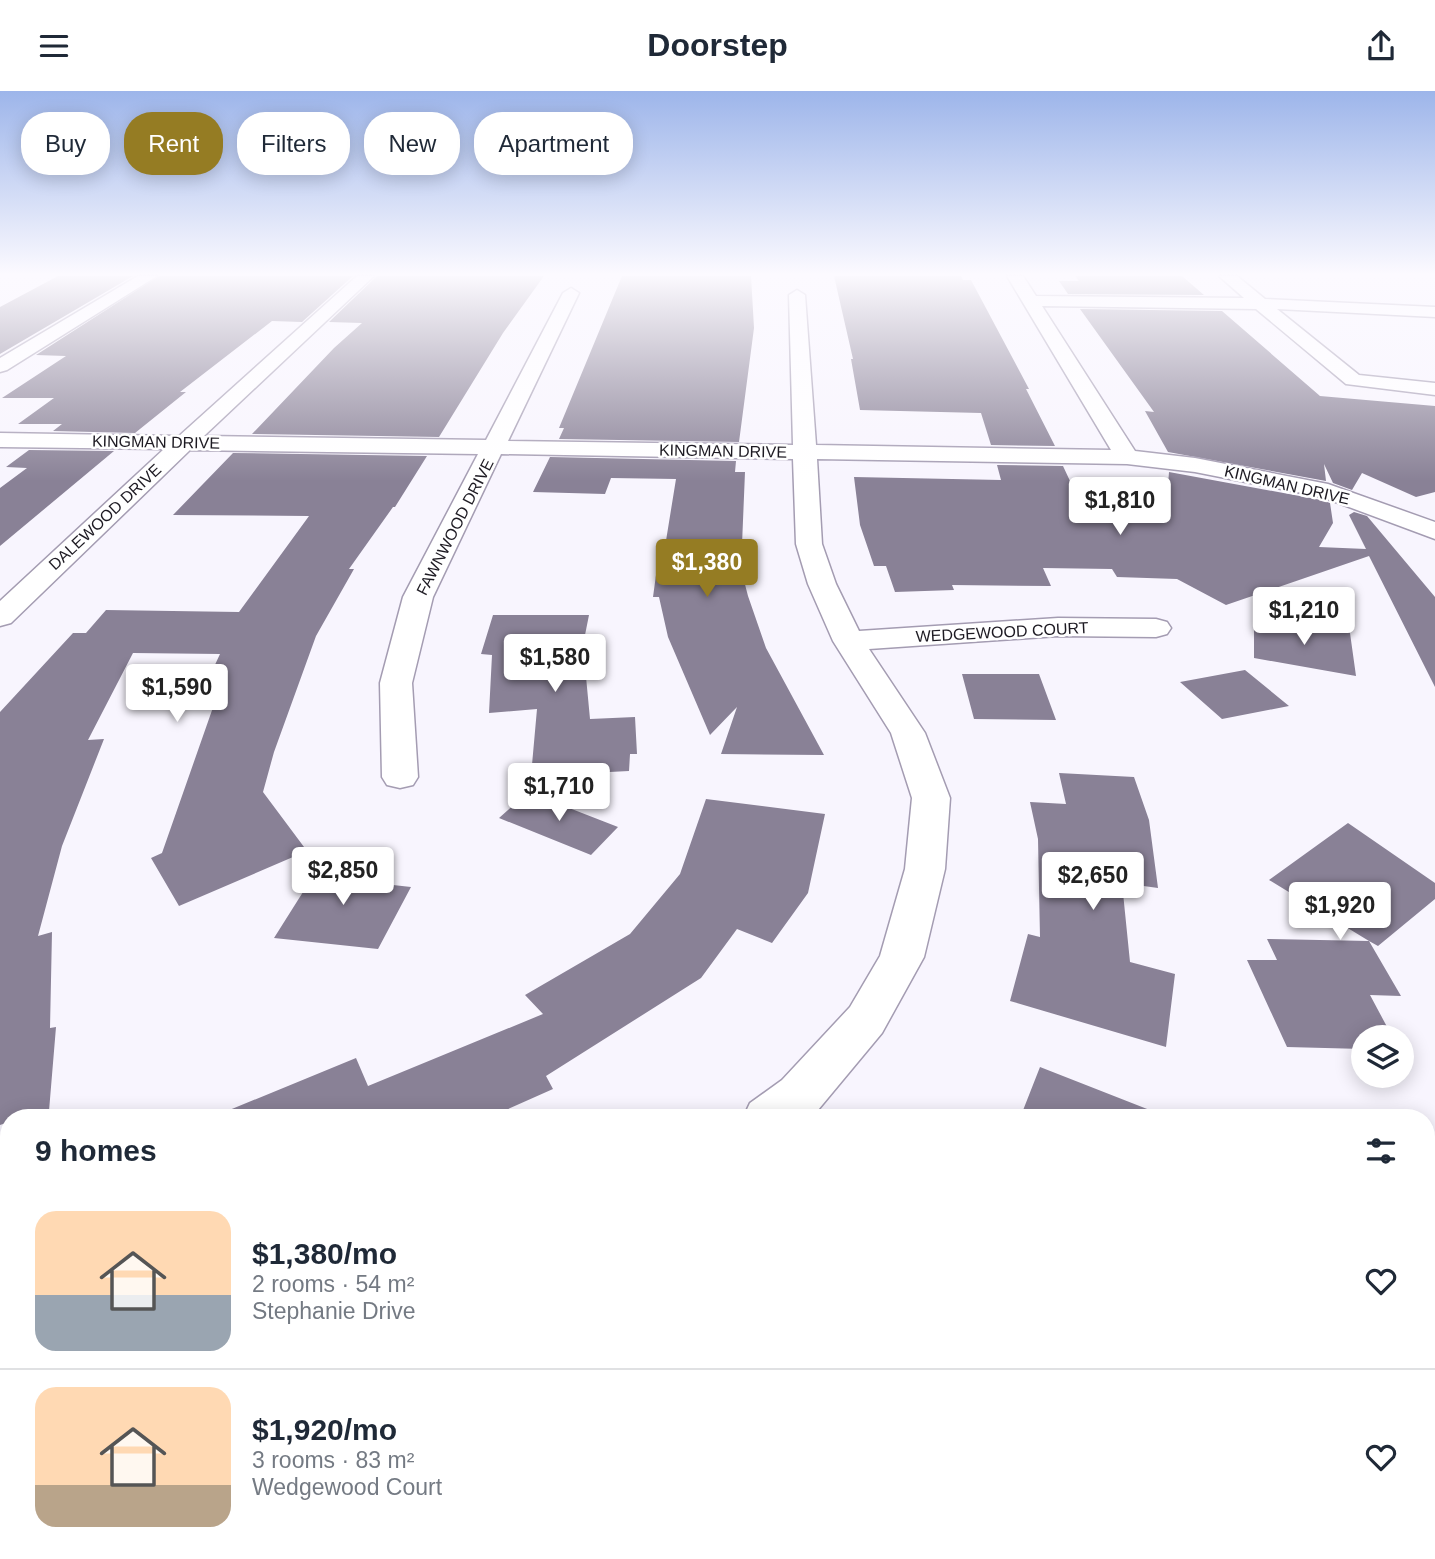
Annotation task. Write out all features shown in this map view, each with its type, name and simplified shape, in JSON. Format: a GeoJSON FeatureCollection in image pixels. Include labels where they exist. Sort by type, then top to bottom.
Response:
{"type":"FeatureCollection","features":[{"type":"Feature","properties":{"kind":"street"},"geometry":{"type":"LineString","coordinates":[[0,366],[36,345]]}},
{"type":"Feature","properties":{"kind":"street","name":"DALEWOOD DRIVE"},"geometry":{"type":"LineString","coordinates":[[0,617],[291,345]]}},
{"type":"Feature","properties":{"kind":"street","name":"FAWNWOOD DRIVE"},"geometry":{"type":"LineString","coordinates":[[400,777],[396,683],[418,597],[546,345]]}},
{"type":"Feature","properties":{"kind":"street"},"geometry":{"type":"LineString","coordinates":[[781,1109],[800,1095],[866,1020],[902,957],[925,869],[931,798],[908,733],[848,641],[822,584],[809,544],[799,345]]}},
{"type":"Feature","properties":{"kind":"street"},"geometry":{"type":"LineString","coordinates":[[1057,345],[1127,457]]}},
{"type":"Feature","properties":{"kind":"street"},"geometry":{"type":"LineString","coordinates":[[1310,345],[1353,380],[1435,389]]}},
{"type":"Feature","properties":{"kind":"street","name":"KINGMAN DRIVE"},"geometry":{"type":"LineString","coordinates":[[0,440],[1127,457],[1195,465],[1328,491],[1435,531]]}},
{"type":"Feature","properties":{"kind":"street","name":"WEDGEWOOD COURT"},"geometry":{"type":"LineString","coordinates":[[848,641],[1058,627],[1156,628]]}},
{"type":"Feature","properties":{"kind":"building"},"geometry":{"type":"Polygon","coordinates":[[[0,345],[16,345],[0,354],[0,345]]]}},
{"type":"Feature","properties":{"kind":"building"},"geometry":{"type":"Polygon","coordinates":[[[52,345],[242,345],[180,392],[186,392],[135,433],[53,431],[62,424],[18,424],[54,398],[2,398],[66,356],[36,355],[52,345]]]}},
{"type":"Feature","properties":{"kind":"building"},"geometry":{"type":"Polygon","coordinates":[[[338,345],[496,345],[439,437],[252,434],[338,345]]]}},
{"type":"Feature","properties":{"kind":"building"},"geometry":{"type":"Polygon","coordinates":[[[594,345],[752,345],[739,442],[559,439],[564,428],[559,428],[594,345]]]}},
{"type":"Feature","properties":{"kind":"building"},"geometry":{"type":"Polygon","coordinates":[[[850,345],[1005,345],[1055,446],[991,445],[981,413],[860,410],[850,345]]]}},
{"type":"Feature","properties":{"kind":"building"},"geometry":{"type":"Polygon","coordinates":[[[1106,345],[1261,345],[1320,396],[1435,406],[1435,492],[1416,497],[1362,473],[1352,490],[1333,483],[1324,464],[1326,481],[1168,452],[1145,411],[1154,412],[1106,345]]]}},
{"type":"Feature","properties":{"kind":"building"},"geometry":{"type":"Polygon","coordinates":[[[29,450],[114,451],[0,546],[0,488],[27,468],[6,467],[29,450]]]}},
{"type":"Feature","properties":{"kind":"building"},"geometry":{"type":"Polygon","coordinates":[[[233,453],[427,456],[395,507],[349,569],[354,569],[316,636],[274,752],[263,792],[307,851],[179,906],[151,858],[162,853],[217,696],[200,697],[220,654],[133,653],[88,740],[104,739],[62,846],[38,936],[52,932],[50,1028],[56,1027],[49,1109],[0,1109],[0,712],[73,633],[86,633],[106,610],[239,612],[309,516],[173,515],[233,453]]]}},
{"type":"Feature","properties":{"kind":"building"},"geometry":{"type":"Polygon","coordinates":[[[550,457],[736,461],[735,472],[745,472],[741,569],[748,596],[766,648],[824,755],[721,754],[737,707],[710,735],[668,637],[659,597],[653,597],[659,553],[664,553],[676,479],[611,478],[605,494],[533,492],[550,457]]]}},
{"type":"Feature","properties":{"kind":"building"},"geometry":{"type":"Polygon","coordinates":[[[997,465],[1063,466],[1070,481],[1109,482],[1116,496],[1167,498],[1169,472],[1321,500],[1330,503],[1333,523],[1319,547],[1366,549],[1349,515],[1354,512],[1367,516],[1435,597],[1435,687],[1369,556],[1226,605],[1177,579],[1117,577],[1112,569],[1043,568],[1051,586],[952,585],[954,590],[895,592],[886,566],[874,566],[860,525],[854,477],[1001,480],[997,465]]]}},
{"type":"Feature","properties":{"kind":"building"},"geometry":{"type":"Polygon","coordinates":[[[493,615],[589,615],[583,645],[590,719],[635,717],[637,754],[630,754],[629,771],[531,776],[537,709],[489,713],[492,655],[481,654],[493,615]]]}},
{"type":"Feature","properties":{"kind":"building"},"geometry":{"type":"Polygon","coordinates":[[[1254,618],[1350,633],[1356,676],[1254,658],[1254,618]]]}},
{"type":"Feature","properties":{"kind":"building"},"geometry":{"type":"Polygon","coordinates":[[[1245,670],[1289,706],[1222,719],[1180,682],[1245,670]]]}},
{"type":"Feature","properties":{"kind":"building"},"geometry":{"type":"Polygon","coordinates":[[[962,674],[1039,674],[1056,720],[974,719],[962,674]]]}},
{"type":"Feature","properties":{"kind":"building"},"geometry":{"type":"Polygon","coordinates":[[[1059,773],[1134,777],[1149,820],[1158,888],[1122,883],[1130,962],[1175,974],[1166,1047],[1010,1001],[1028,934],[1040,937],[1038,839],[1030,802],[1066,804],[1059,773]]]}},
{"type":"Feature","properties":{"kind":"building"},"geometry":{"type":"Polygon","coordinates":[[[528,792],[618,827],[591,855],[499,818],[528,792]]]}},
{"type":"Feature","properties":{"kind":"building"},"geometry":{"type":"Polygon","coordinates":[[[706,799],[825,814],[808,893],[772,943],[737,929],[701,978],[546,1076],[553,1089],[508,1109],[232,1109],[356,1058],[368,1086],[543,1014],[525,995],[630,934],[680,874],[706,799]]]}},
{"type":"Feature","properties":{"kind":"building"},"geometry":{"type":"Polygon","coordinates":[[[1348,823],[1435,883],[1435,899],[1378,946],[1269,880],[1348,823]]]}},
{"type":"Feature","properties":{"kind":"building"},"geometry":{"type":"Polygon","coordinates":[[[327,854],[369,859],[357,881],[411,887],[378,949],[274,938],[327,854]]]}},
{"type":"Feature","properties":{"kind":"building"},"geometry":{"type":"Polygon","coordinates":[[[1267,939],[1369,941],[1401,996],[1370,995],[1386,1025],[1351,1025],[1351,1049],[1287,1047],[1247,960],[1277,960],[1267,939]]]}},
{"type":"Feature","properties":{"kind":"building"},"geometry":{"type":"Polygon","coordinates":[[[1040,1067],[1147,1109],[1024,1109],[1040,1067]]]}}]}
